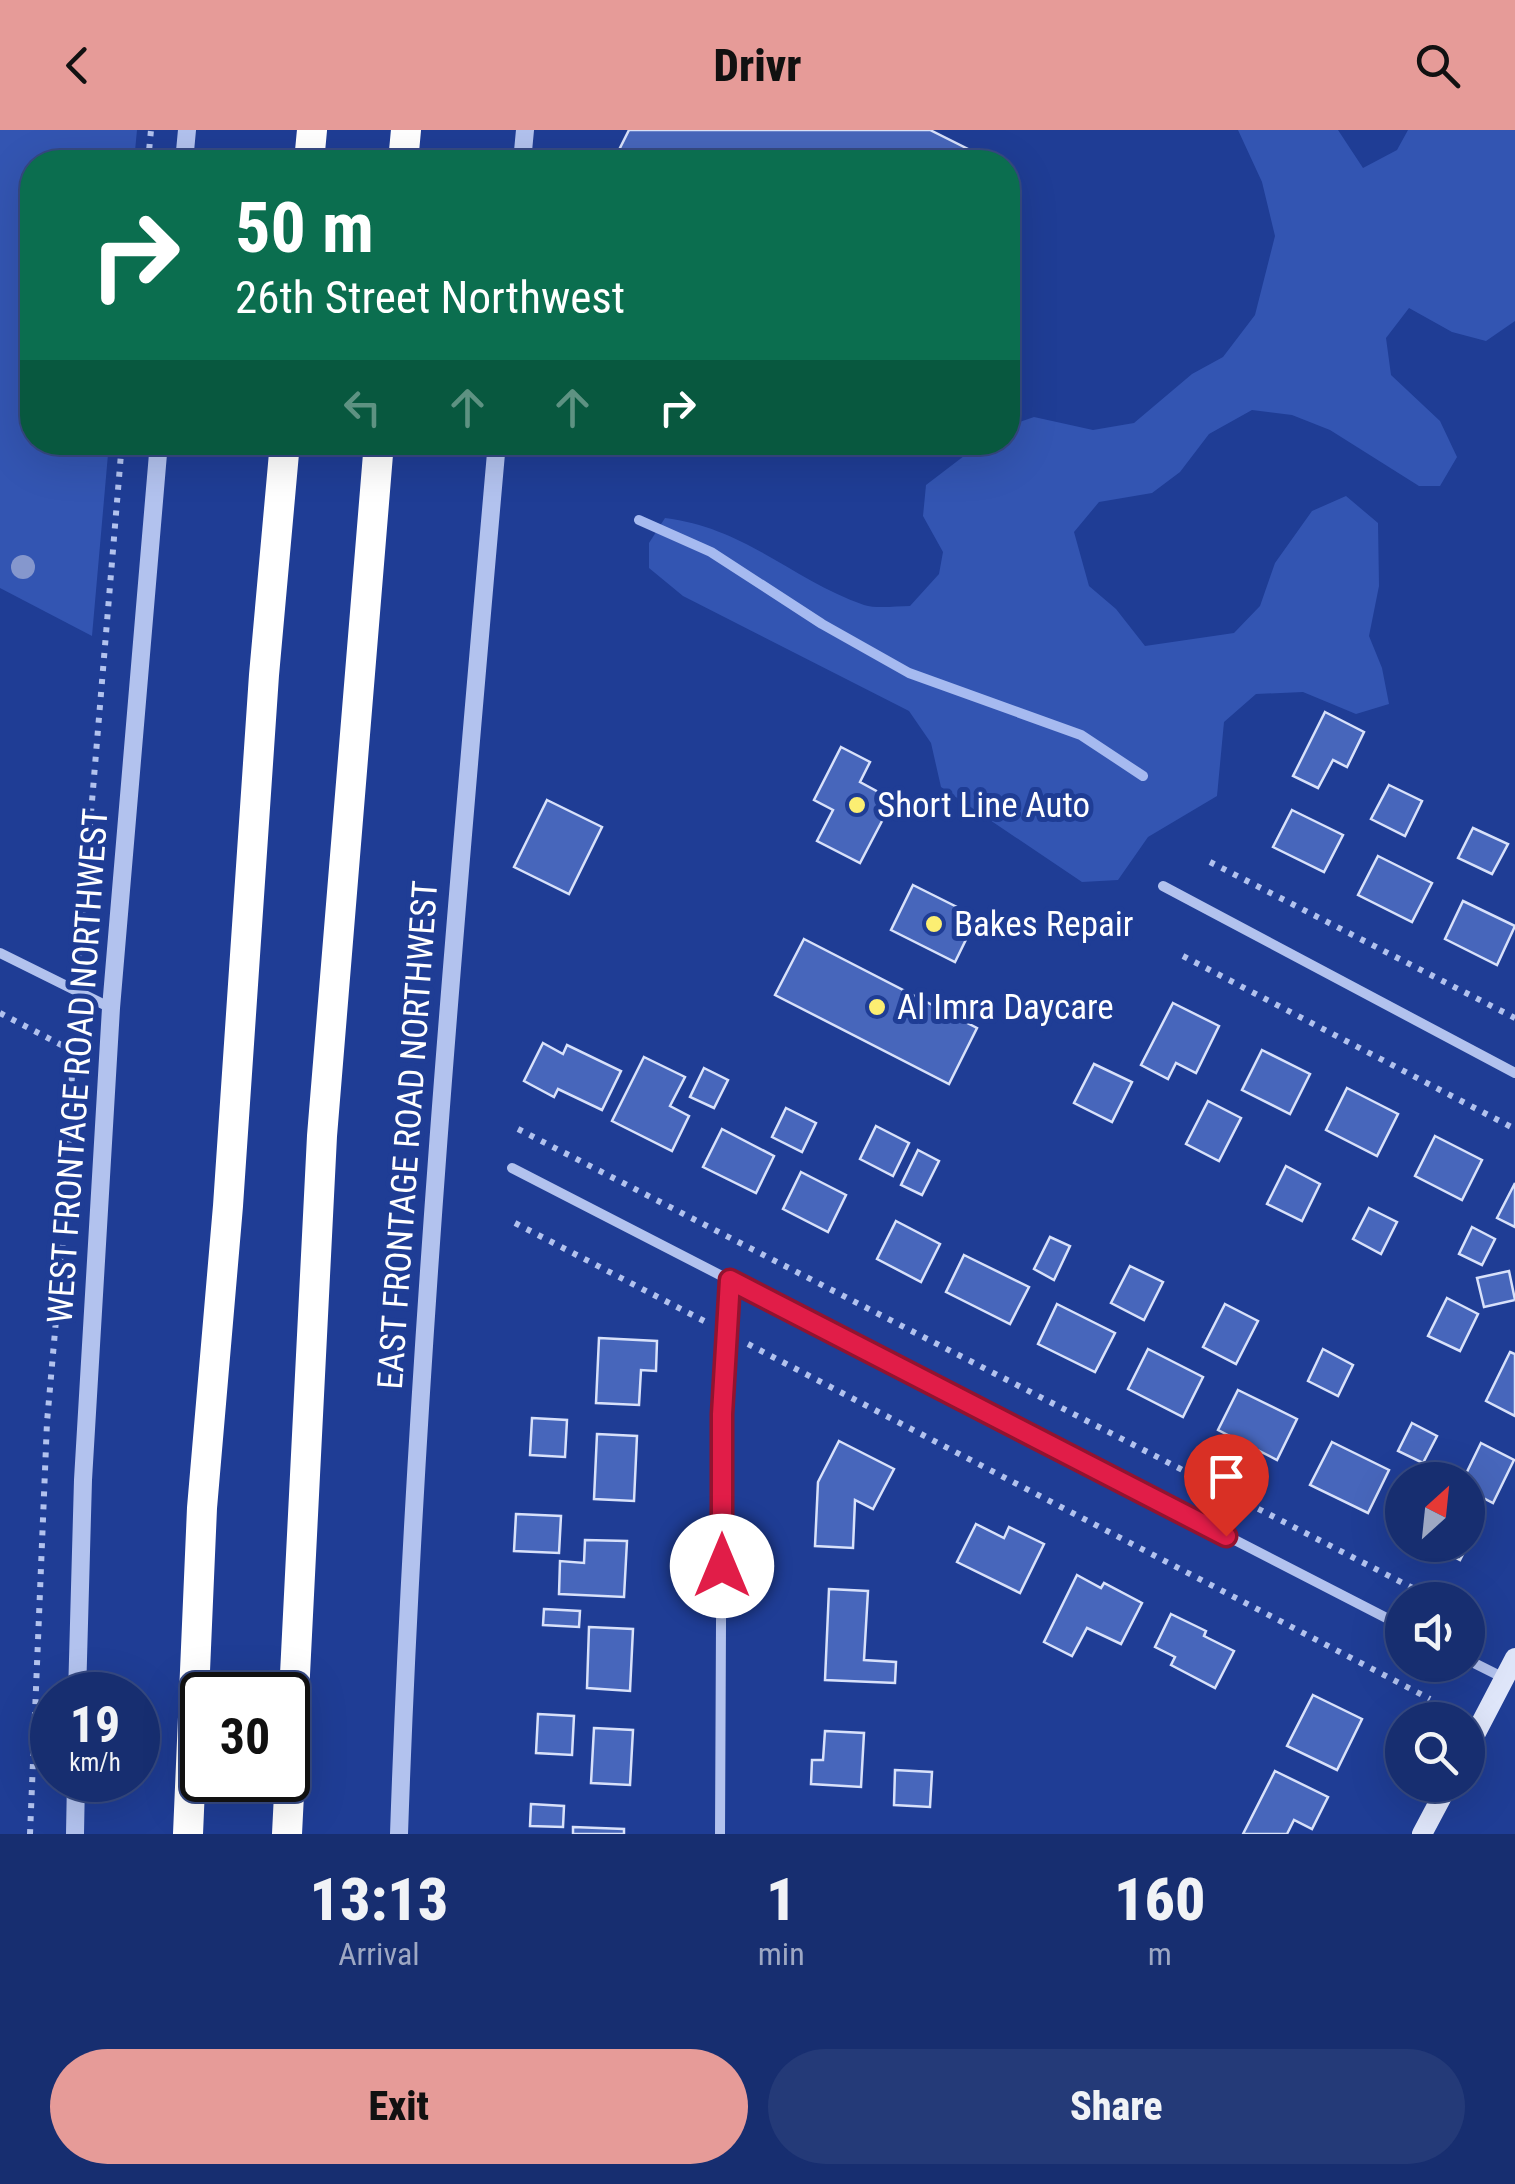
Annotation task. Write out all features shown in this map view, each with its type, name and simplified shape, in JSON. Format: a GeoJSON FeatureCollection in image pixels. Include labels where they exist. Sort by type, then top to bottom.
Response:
{"type":"FeatureCollection","features":[{"type":"Feature","properties":{"kind":"highway"},"geometry":{"type":"LineString","coordinates":[[188,1834],[202,1508],[284,455]]}},
{"type":"Feature","properties":{"kind":"highway"},"geometry":{"type":"LineString","coordinates":[[288,1834],[322,1136],[378,455]]}},
{"type":"Feature","properties":{"kind":"main road"},"geometry":{"type":"LineString","coordinates":[[1485,1715],[1515,1658]]}},
{"type":"Feature","properties":{"kind":"main road"},"geometry":{"type":"LineString","coordinates":[[1422,1834],[1439,1802]]}},
{"type":"Feature","properties":{"kind":"street","name":"WEST FRONTAGE ROAD NORTHWEST"},"geometry":{"type":"LineString","coordinates":[[78,1672],[82,1480],[111,1008],[158,455]]}},
{"type":"Feature","properties":{"kind":"street","name":"EAST FRONTAGE ROAD NORTHWEST"},"geometry":{"type":"LineString","coordinates":[[399,1834],[407,1612],[438,1132],[497,455]]}},
{"type":"Feature","properties":{"kind":"street"},"geometry":{"type":"LineString","coordinates":[[1162,886],[1515,1073]]}},
{"type":"Feature","properties":{"kind":"street"},"geometry":{"type":"LineString","coordinates":[[0,954],[111,1008]]}},
{"type":"Feature","properties":{"kind":"street"},"geometry":{"type":"LineString","coordinates":[[512,1168],[1385,1617]]}},
{"type":"Feature","properties":{"kind":"street"},"geometry":{"type":"LineString","coordinates":[[720,1834],[722,1414],[730,1280]]}},
{"type":"Feature","properties":{"kind":"street"},"geometry":{"type":"LineString","coordinates":[[1485,1669],[1504,1679]]}},
{"type":"Feature","properties":{"kind":"street"},"geometry":{"type":"LineString","coordinates":[[75,1834],[76,1802]]}},
{"type":"Feature","properties":{"kind":"path"},"geometry":{"type":"LineString","coordinates":[[30,1834],[48,1422],[65,1218],[77,992],[121,455]]}},
{"type":"Feature","properties":{"kind":"path"},"geometry":{"type":"LineString","coordinates":[[1210,862],[1515,1018]]}},
{"type":"Feature","properties":{"kind":"path"},"geometry":{"type":"LineString","coordinates":[[1182,956],[1515,1128]]}},
{"type":"Feature","properties":{"kind":"path"},"geometry":{"type":"LineString","coordinates":[[0,1013],[73,1051]]}},
{"type":"Feature","properties":{"kind":"path"},"geometry":{"type":"LineString","coordinates":[[518,1129],[1401,1582]]}},
{"type":"Feature","properties":{"kind":"path"},"geometry":{"type":"LineString","coordinates":[[515,1223],[1430,1699]]}},
{"type":"Feature","properties":{"kind":"shaded area"},"geometry":{"type":"Polygon","coordinates":[[[0,130],[137,130],[135,150],[20,150],[20,455],[108,455],[92,636],[0,588],[0,130]]]}},
{"type":"Feature","properties":{"kind":"shaded area"},"geometry":{"type":"Polygon","coordinates":[[[1238,130],[1338,130],[1363,168],[1397,150],[1408,130],[1515,130],[1515,321],[1486,341],[1452,332],[1409,308],[1386,338],[1391,375],[1440,421],[1457,457],[1440,486],[1419,486],[1330,430],[1292,415],[1252,410],[1209,434],[1180,472],[1152,493],[1099,502],[1074,532],[1089,586],[1116,609],[1145,646],[1234,633],[1260,606],[1275,563],[1312,511],[1346,496],[1378,523],[1379,586],[1369,636],[1382,668],[1389,704],[1356,714],[1303,692],[1256,694],[1224,722],[1217,796],[1148,837],[1118,880],[1082,882],[941,787],[931,743],[909,711],[683,596],[649,568],[649,543],[665,518],[720,532],[864,605],[910,606],[939,574],[943,552],[923,516],[926,485],[965,455],[1020,455],[1020,422],[1034,417],[1093,430],[1134,423],[1192,374],[1223,357],[1255,315],[1275,236],[1262,182],[1238,130]]]}},
{"type":"Feature","properties":{"kind":"building"},"geometry":{"type":"Polygon","coordinates":[[[629,130],[930,130],[970,150],[619,150],[629,130]]]}},
{"type":"Feature","properties":{"kind":"building"},"geometry":{"type":"Polygon","coordinates":[[[1325,712],[1364,732],[1347,767],[1333,760],[1318,788],[1293,776],[1325,712]]]}},
{"type":"Feature","properties":{"kind":"building","name":"Short Line Auto"},"geometry":{"type":"Polygon","coordinates":[[[841,747],[870,762],[860,782],[893,800],[860,863],[817,841],[833,810],[814,800],[841,747]]]}},
{"type":"Feature","properties":{"kind":"building"},"geometry":{"type":"Polygon","coordinates":[[[1389,785],[1422,801],[1405,836],[1371,819],[1389,785]]]}},
{"type":"Feature","properties":{"kind":"building"},"geometry":{"type":"Polygon","coordinates":[[[547,800],[602,827],[569,894],[514,867],[547,800]]]}},
{"type":"Feature","properties":{"kind":"building"},"geometry":{"type":"Polygon","coordinates":[[[1292,810],[1343,835],[1324,872],[1273,847],[1292,810]]]}},
{"type":"Feature","properties":{"kind":"building"},"geometry":{"type":"Polygon","coordinates":[[[1473,828],[1508,844],[1492,874],[1458,858],[1473,828]]]}},
{"type":"Feature","properties":{"kind":"building"},"geometry":{"type":"Polygon","coordinates":[[[1378,856],[1432,883],[1412,922],[1358,895],[1378,856]]]}},
{"type":"Feature","properties":{"kind":"building","name":"Bakes Repair"},"geometry":{"type":"Polygon","coordinates":[[[913,885],[977,917],[955,962],[891,930],[913,885]]]}},
{"type":"Feature","properties":{"kind":"building"},"geometry":{"type":"Polygon","coordinates":[[[1463,901],[1515,926],[1497,965],[1445,939],[1463,901]]]}},
{"type":"Feature","properties":{"kind":"building"},"geometry":{"type":"Polygon","coordinates":[[[804,939],[977,1028],[949,1084],[775,995],[804,939]]]}},
{"type":"Feature","properties":{"kind":"building"},"geometry":{"type":"Polygon","coordinates":[[[1173,1003],[1219,1026],[1196,1073],[1176,1063],[1168,1079],[1141,1065],[1173,1003]]]}},
{"type":"Feature","properties":{"kind":"building"},"geometry":{"type":"Polygon","coordinates":[[[543,1043],[563,1054],[567,1045],[621,1071],[602,1110],[558,1089],[554,1097],[524,1081],[543,1043]]]}},
{"type":"Feature","properties":{"kind":"building"},"geometry":{"type":"Polygon","coordinates":[[[1262,1050],[1310,1074],[1290,1114],[1242,1090],[1262,1050]]]}},
{"type":"Feature","properties":{"kind":"building"},"geometry":{"type":"Polygon","coordinates":[[[644,1057],[685,1077],[670,1106],[689,1116],[672,1151],[612,1121],[644,1057]]]}},
{"type":"Feature","properties":{"kind":"building"},"geometry":{"type":"Polygon","coordinates":[[[1094,1064],[1132,1082],[1112,1122],[1074,1103],[1094,1064]]]}},
{"type":"Feature","properties":{"kind":"building"},"geometry":{"type":"Polygon","coordinates":[[[704,1068],[728,1080],[714,1108],[690,1097],[704,1068]]]}},
{"type":"Feature","properties":{"kind":"building"},"geometry":{"type":"Polygon","coordinates":[[[1347,1088],[1398,1114],[1377,1156],[1326,1130],[1347,1088]]]}},
{"type":"Feature","properties":{"kind":"building"},"geometry":{"type":"Polygon","coordinates":[[[1208,1101],[1241,1118],[1219,1161],[1186,1144],[1208,1101]]]}},
{"type":"Feature","properties":{"kind":"building"},"geometry":{"type":"Polygon","coordinates":[[[786,1108],[816,1123],[802,1152],[772,1137],[786,1108]]]}},
{"type":"Feature","properties":{"kind":"building"},"geometry":{"type":"Polygon","coordinates":[[[876,1126],[909,1143],[893,1176],[860,1159],[876,1126]]]}},
{"type":"Feature","properties":{"kind":"building"},"geometry":{"type":"Polygon","coordinates":[[[722,1129],[774,1156],[756,1193],[703,1167],[722,1129]]]}},
{"type":"Feature","properties":{"kind":"building"},"geometry":{"type":"Polygon","coordinates":[[[1435,1136],[1482,1160],[1462,1200],[1415,1176],[1435,1136]]]}},
{"type":"Feature","properties":{"kind":"building"},"geometry":{"type":"Polygon","coordinates":[[[918,1150],[939,1161],[922,1195],[901,1185],[918,1150]]]}},
{"type":"Feature","properties":{"kind":"building"},"geometry":{"type":"Polygon","coordinates":[[[1286,1166],[1320,1184],[1302,1221],[1267,1204],[1286,1166]]]}},
{"type":"Feature","properties":{"kind":"building"},"geometry":{"type":"Polygon","coordinates":[[[801,1172],[846,1195],[828,1232],[783,1209],[801,1172]]]}},
{"type":"Feature","properties":{"kind":"building"},"geometry":{"type":"Polygon","coordinates":[[[1515,1183],[1515,1227],[1497,1218],[1515,1183]]]}},
{"type":"Feature","properties":{"kind":"building"},"geometry":{"type":"Polygon","coordinates":[[[1369,1208],[1397,1222],[1381,1254],[1353,1239],[1369,1208]]]}},
{"type":"Feature","properties":{"kind":"building"},"geometry":{"type":"Polygon","coordinates":[[[896,1221],[940,1244],[921,1282],[877,1259],[896,1221]]]}},
{"type":"Feature","properties":{"kind":"building"},"geometry":{"type":"Polygon","coordinates":[[[1472,1227],[1495,1239],[1482,1265],[1459,1254],[1472,1227]]]}},
{"type":"Feature","properties":{"kind":"building"},"geometry":{"type":"Polygon","coordinates":[[[1050,1237],[1070,1246],[1054,1280],[1034,1269],[1050,1237]]]}},
{"type":"Feature","properties":{"kind":"building"},"geometry":{"type":"Polygon","coordinates":[[[964,1255],[1029,1287],[1010,1324],[946,1292],[964,1255]]]}},
{"type":"Feature","properties":{"kind":"building"},"geometry":{"type":"Polygon","coordinates":[[[1130,1266],[1163,1282],[1144,1320],[1111,1303],[1130,1266]]]}},
{"type":"Feature","properties":{"kind":"building"},"geometry":{"type":"Polygon","coordinates":[[[1509,1271],[1515,1300],[1484,1307],[1477,1278],[1509,1271]]]}},
{"type":"Feature","properties":{"kind":"building"},"geometry":{"type":"Polygon","coordinates":[[[1447,1298],[1478,1314],[1460,1351],[1428,1336],[1447,1298]]]}},
{"type":"Feature","properties":{"kind":"building"},"geometry":{"type":"Polygon","coordinates":[[[1057,1304],[1115,1333],[1095,1372],[1038,1344],[1057,1304]]]}},
{"type":"Feature","properties":{"kind":"building"},"geometry":{"type":"Polygon","coordinates":[[[1225,1304],[1258,1321],[1236,1364],[1203,1347],[1225,1304]]]}},
{"type":"Feature","properties":{"kind":"building"},"geometry":{"type":"Polygon","coordinates":[[[599,1338],[657,1341],[656,1371],[641,1370],[639,1405],[596,1403],[599,1338]]]}},
{"type":"Feature","properties":{"kind":"building"},"geometry":{"type":"Polygon","coordinates":[[[1148,1349],[1203,1377],[1183,1417],[1128,1389],[1148,1349]]]}},
{"type":"Feature","properties":{"kind":"building"},"geometry":{"type":"Polygon","coordinates":[[[1323,1349],[1353,1365],[1338,1396],[1308,1381],[1323,1349]]]}},
{"type":"Feature","properties":{"kind":"building"},"geometry":{"type":"Polygon","coordinates":[[[1510,1352],[1515,1354],[1515,1416],[1486,1401],[1510,1352]]]}},
{"type":"Feature","properties":{"kind":"building"},"geometry":{"type":"Polygon","coordinates":[[[1238,1390],[1297,1419],[1277,1460],[1218,1430],[1238,1390]]]}},
{"type":"Feature","properties":{"kind":"building"},"geometry":{"type":"Polygon","coordinates":[[[532,1418],[567,1420],[565,1457],[530,1455],[532,1418]]]}},
{"type":"Feature","properties":{"kind":"building"},"geometry":{"type":"Polygon","coordinates":[[[1412,1423],[1437,1436],[1424,1462],[1398,1451],[1412,1423]]]}},
{"type":"Feature","properties":{"kind":"building"},"geometry":{"type":"Polygon","coordinates":[[[597,1434],[637,1436],[634,1501],[594,1499],[597,1434]]]}},
{"type":"Feature","properties":{"kind":"building"},"geometry":{"type":"Polygon","coordinates":[[[839,1441],[894,1469],[873,1509],[855,1500],[853,1548],[815,1546],[818,1482],[839,1441]]]}},
{"type":"Feature","properties":{"kind":"building"},"geometry":{"type":"Polygon","coordinates":[[[1332,1442],[1385,1468],[1385,1478],[1368,1513],[1310,1485],[1332,1442]]]}},
{"type":"Feature","properties":{"kind":"building"},"geometry":{"type":"Polygon","coordinates":[[[1481,1443],[1514,1460],[1493,1503],[1485,1499],[1485,1462],[1472,1462],[1481,1443]]]}},
{"type":"Feature","properties":{"kind":"building"},"geometry":{"type":"Polygon","coordinates":[[[516,1514],[561,1516],[559,1553],[514,1551],[516,1514]]]}},
{"type":"Feature","properties":{"kind":"building"},"geometry":{"type":"Polygon","coordinates":[[[976,1524],[1004,1538],[1009,1527],[1044,1544],[1020,1593],[957,1562],[976,1524]]]}},
{"type":"Feature","properties":{"kind":"building"},"geometry":{"type":"Polygon","coordinates":[[[585,1540],[627,1541],[624,1597],[559,1594],[560,1561],[584,1563],[585,1540]]]}},
{"type":"Feature","properties":{"kind":"building"},"geometry":{"type":"Polygon","coordinates":[[[1077,1575],[1101,1588],[1104,1583],[1142,1603],[1121,1644],[1087,1628],[1072,1656],[1044,1642],[1077,1575]]]}},
{"type":"Feature","properties":{"kind":"building"},"geometry":{"type":"Polygon","coordinates":[[[829,1589],[868,1591],[864,1660],[896,1662],[895,1683],[825,1680],[829,1589]]]}},
{"type":"Feature","properties":{"kind":"building"},"geometry":{"type":"Polygon","coordinates":[[[544,1609],[580,1611],[579,1627],[543,1625],[544,1609]]]}},
{"type":"Feature","properties":{"kind":"building"},"geometry":{"type":"Polygon","coordinates":[[[1171,1614],[1206,1631],[1204,1636],[1234,1651],[1215,1688],[1171,1665],[1175,1657],[1155,1647],[1171,1614]]]}},
{"type":"Feature","properties":{"kind":"building"},"geometry":{"type":"Polygon","coordinates":[[[589,1627],[633,1629],[630,1691],[587,1688],[589,1627]]]}},
{"type":"Feature","properties":{"kind":"building"},"geometry":{"type":"Polygon","coordinates":[[[1313,1695],[1362,1719],[1337,1770],[1287,1746],[1313,1695]]]}},
{"type":"Feature","properties":{"kind":"building"},"geometry":{"type":"Polygon","coordinates":[[[538,1714],[574,1716],[572,1755],[536,1753],[538,1714]]]}},
{"type":"Feature","properties":{"kind":"building"},"geometry":{"type":"Polygon","coordinates":[[[594,1728],[633,1730],[630,1785],[591,1783],[594,1728]]]}},
{"type":"Feature","properties":{"kind":"building"},"geometry":{"type":"Polygon","coordinates":[[[825,1731],[864,1733],[861,1787],[811,1784],[812,1760],[823,1760],[825,1731]]]}},
{"type":"Feature","properties":{"kind":"building"},"geometry":{"type":"Polygon","coordinates":[[[895,1770],[932,1772],[930,1807],[894,1805],[895,1770]]]}},
{"type":"Feature","properties":{"kind":"building"},"geometry":{"type":"Polygon","coordinates":[[[1275,1771],[1328,1797],[1312,1829],[1294,1820],[1287,1834],[1243,1834],[1275,1771]]]}},
{"type":"Feature","properties":{"kind":"building"},"geometry":{"type":"Polygon","coordinates":[[[531,1804],[564,1806],[563,1827],[530,1826],[531,1804]]]}},
{"type":"Feature","properties":{"kind":"building"},"geometry":{"type":"Polygon","coordinates":[[[573,1827],[624,1829],[624,1834],[573,1834],[573,1827]]]}},
{"type":"Feature","properties":{"kind":"waterway"},"geometry":{"type":"LineString","coordinates":[[639,520],[711,552],[822,624],[909,673],[1081,735],[1143,776]]}},
{"type":"Feature","properties":{"kind":"place","name":"Short Line Auto"},"geometry":{"type":"Point","coordinates":[857,805]}},
{"type":"Feature","properties":{"kind":"place","name":"Bakes Repair"},"geometry":{"type":"Point","coordinates":[934,924]}},
{"type":"Feature","properties":{"kind":"place","name":"Al Imra Daycare"},"geometry":{"type":"Point","coordinates":[877,1007]}},
{"type":"Feature","properties":{"kind":"route"},"geometry":{"type":"LineString","coordinates":[[722,1566],[722,1414],[730,1280],[1226,1536]]}}]}
